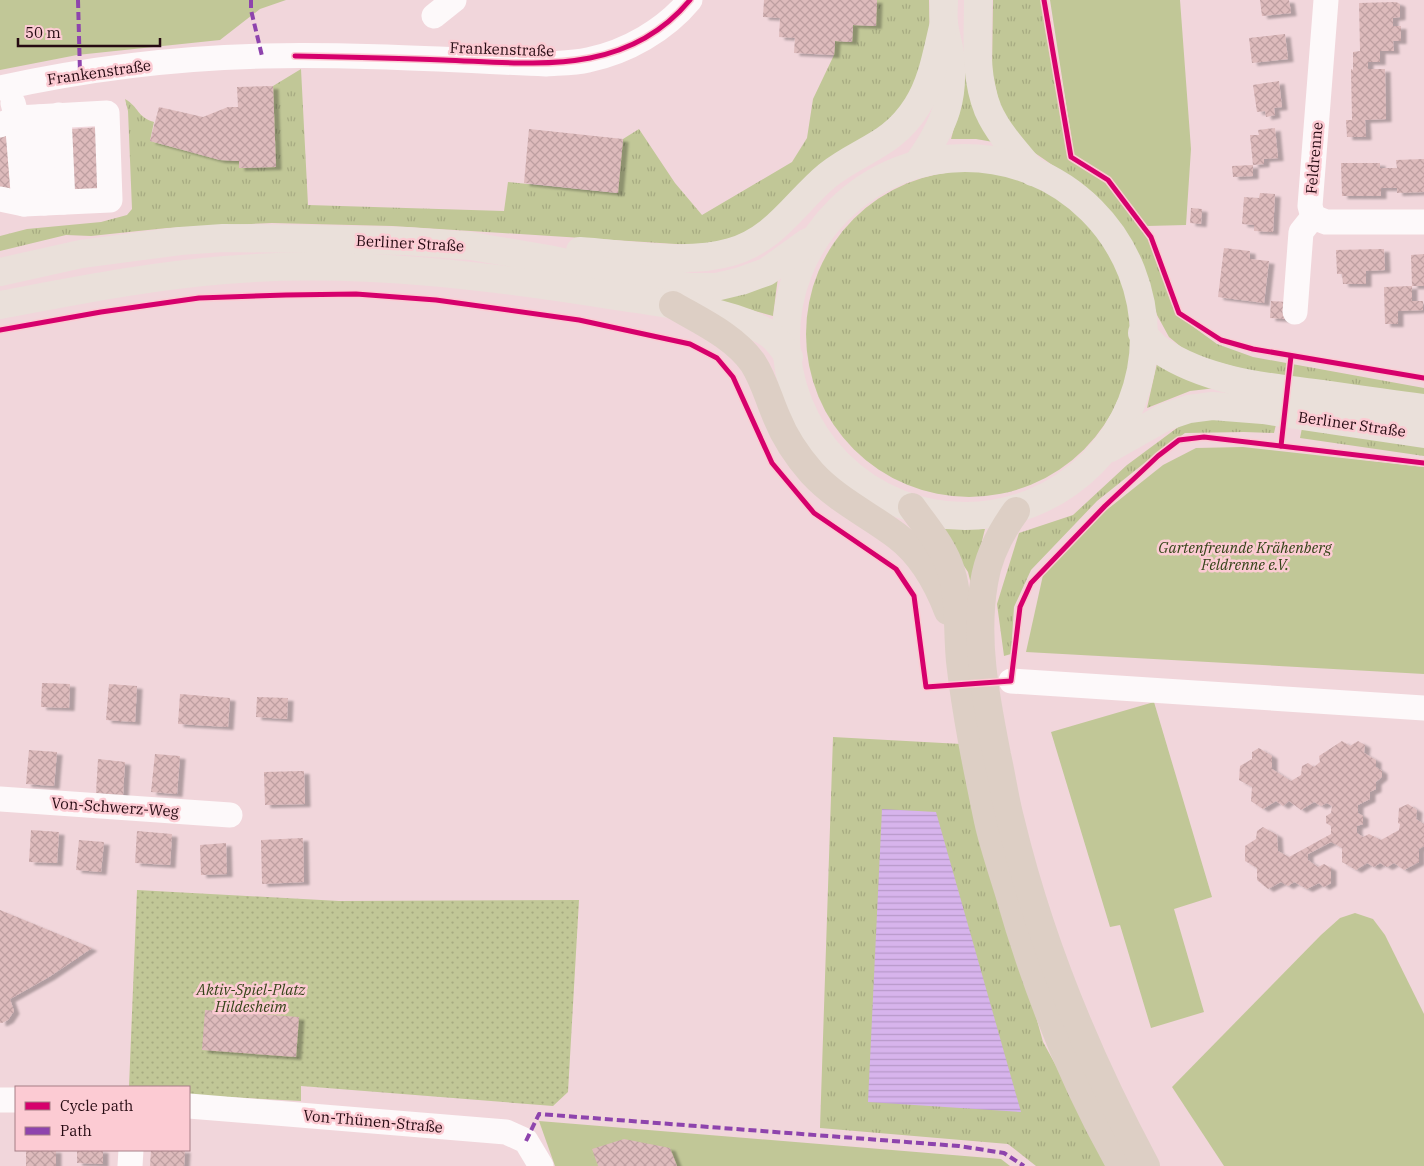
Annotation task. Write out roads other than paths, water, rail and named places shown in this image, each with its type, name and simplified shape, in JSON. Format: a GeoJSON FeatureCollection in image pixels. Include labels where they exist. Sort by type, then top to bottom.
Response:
{"type":"FeatureCollection","features":[{"type":"Feature","properties":{"kind":"highway"},"geometry":{"type":"LineString","coordinates":[[673,305],[726,336],[741,348],[760,375],[786,438],[811,472],[839,498],[898,536],[924,563],[943,598],[960,657]]}},
{"type":"Feature","properties":{"kind":"highway"},"geometry":{"type":"LineString","coordinates":[[912,507],[942,550],[951,569],[955,587],[960,657],[969,720],[989,823],[1029,958],[1055,1027],[1107,1141],[1122,1166]]}},
{"type":"Feature","properties":{"kind":"highway"},"geometry":{"type":"LineString","coordinates":[[1016,511],[1004,528],[993,550],[984,582],[982,603],[982,656],[985,690],[1010,821],[1051,954],[1076,1019],[1100,1076],[1146,1166]]}},
{"type":"Feature","properties":{"kind":"main road"},"geometry":{"type":"LineString","coordinates":[[978,0],[979,77],[988,111],[1001,132],[1033,172]]}},
{"type":"Feature","properties":{"kind":"main road"},"geometry":{"type":"LineString","coordinates":[[920,160],[935,138],[944,119],[949,100],[951,71],[944,11]]}},
{"type":"Feature","properties":{"kind":"main road"},"geometry":{"type":"LineString","coordinates":[[471,246],[684,258],[732,252],[751,244],[784,220],[829,174],[880,145],[906,121],[924,94],[930,78],[944,11]]}},
{"type":"Feature","properties":{"kind":"main road"},"geometry":{"type":"LineString","coordinates":[[963,157],[986,159],[1033,172],[1055,184],[1094,218],[1123,261],[1133,284],[1142,333],[1142,360],[1135,396],[1124,424],[1100,462],[1062,494],[1042,503],[993,516],[966,517],[940,514],[912,507],[891,498],[871,486],[836,455],[821,436],[799,395],[789,357],[788,329],[793,285],[808,242],[827,215],[852,191],[881,173],[920,160],[963,157]]}},
{"type":"Feature","properties":{"kind":"main road","name":"Berliner Straße"},"geometry":{"type":"LineString","coordinates":[[0,272],[81,254],[124,247],[197,240],[311,238],[406,241],[471,246],[548,259],[662,283],[716,286],[741,281],[766,272],[808,242]]}},
{"type":"Feature","properties":{"kind":"main road","name":"Berliner Straße"},"geometry":{"type":"LineString","coordinates":[[6,307],[101,286],[218,271],[346,267],[417,271],[519,282],[673,305],[721,315],[757,327],[770,334],[789,357]]}},
{"type":"Feature","properties":{"kind":"main road","name":"Berliner Straße"},"geometry":{"type":"LineString","coordinates":[[1142,333],[1160,351],[1194,368],[1228,379],[1264,398]]}},
{"type":"Feature","properties":{"kind":"main road","name":"Berliner Straße"},"geometry":{"type":"LineString","coordinates":[[1110,448],[1165,418],[1188,410],[1264,398],[1303,404],[1424,434]]}},
{"type":"Feature","properties":{"kind":"main road","name":"Berliner Straße"},"geometry":{"type":"LineString","coordinates":[[1303,404],[1424,408]]}},
{"type":"Feature","properties":{"kind":"street"},"geometry":{"type":"LineString","coordinates":[[434,16],[454,0]]}},
{"type":"Feature","properties":{"kind":"street","name":"Frankenstraße"},"geometry":{"type":"LineString","coordinates":[[5,87],[122,67],[262,56],[546,64],[590,60],[646,38],[675,16],[690,0]]}},
{"type":"Feature","properties":{"kind":"street","name":"Feldrenne"},"geometry":{"type":"LineString","coordinates":[[1313,217],[1310,206],[1326,0]]}},
{"type":"Feature","properties":{"kind":"street"},"geometry":{"type":"LineString","coordinates":[[5,87],[29,119],[44,203]]}},
{"type":"Feature","properties":{"kind":"street"},"geometry":{"type":"LineString","coordinates":[[0,199],[44,203],[110,200],[107,113],[29,119]]}},
{"type":"Feature","properties":{"kind":"street"},"geometry":{"type":"LineString","coordinates":[[29,119],[44,203]]}},
{"type":"Feature","properties":{"kind":"street"},"geometry":{"type":"LineString","coordinates":[[1295,312],[1301,232],[1313,217],[1326,222],[1424,222]]}},
{"type":"Feature","properties":{"kind":"street"},"geometry":{"type":"LineString","coordinates":[[1011,681],[1424,708]]}},
{"type":"Feature","properties":{"kind":"street","name":"Von-Schwerz-Weg"},"geometry":{"type":"LineString","coordinates":[[0,799],[230,815]]}},
{"type":"Feature","properties":{"kind":"street"},"geometry":{"type":"LineString","coordinates":[[0,1100],[15,1100]]}},
{"type":"Feature","properties":{"kind":"street","name":"Von-Thünen-Straße"},"geometry":{"type":"LineString","coordinates":[[190,1106],[506,1132],[526,1141],[541,1166]]}},
{"type":"Feature","properties":{"kind":"street"},"geometry":{"type":"LineString","coordinates":[[130,1166],[131,1151]]}},
{"type":"Feature","properties":{"kind":"park label","name":"Gartenfreunde Krähenberg Feldrenne e.V."},"geometry":{"type":"Point","coordinates":[1245,556]}},
{"type":"Feature","properties":{"kind":"park label","name":"Aktiv-Spiel-Platz Hildesheim"},"geometry":{"type":"Point","coordinates":[251,998]}}]}
